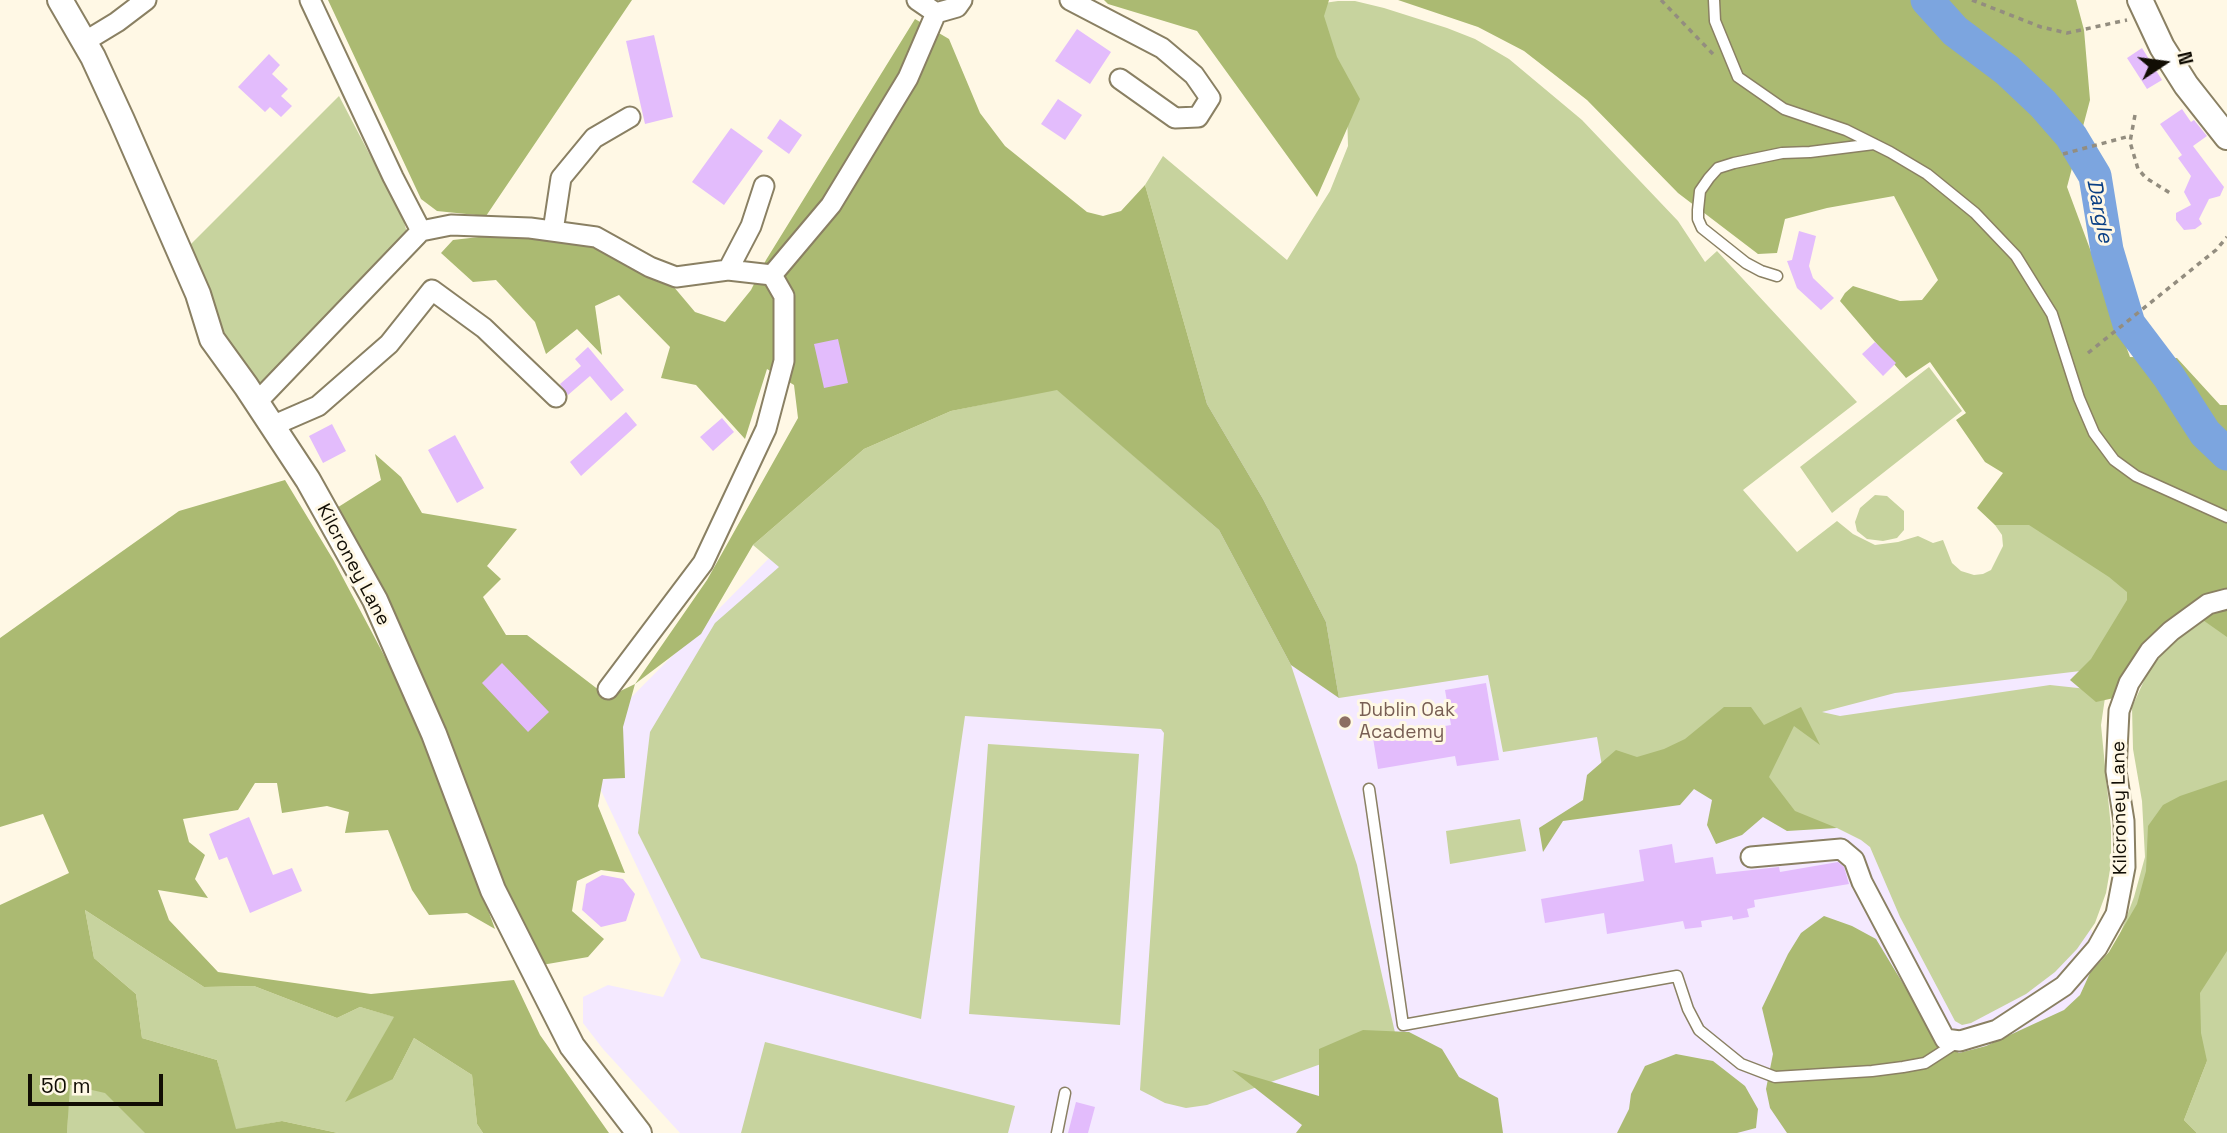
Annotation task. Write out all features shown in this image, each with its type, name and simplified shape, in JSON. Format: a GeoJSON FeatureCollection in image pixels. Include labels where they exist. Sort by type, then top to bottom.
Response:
{"type":"FeatureCollection","features":[{"type":"Feature","properties":{"kind":"street","name":"Kilcroney Lane"},"geometry":{"type":"LineString","coordinates":[[60,0],[122,120],[198,294],[212,339],[308,480],[375,600],[434,734],[493,890],[572,1046],[639,1133]]}},
{"type":"Feature","properties":{"kind":"street"},"geometry":{"type":"LineString","coordinates":[[84,42],[146,0]]}},
{"type":"Feature","properties":{"kind":"street"},"geometry":{"type":"LineString","coordinates":[[310,0],[421,231]]}},
{"type":"Feature","properties":{"kind":"street"},"geometry":{"type":"LineString","coordinates":[[917,0],[936,13]]}},
{"type":"Feature","properties":{"kind":"street"},"geometry":{"type":"LineString","coordinates":[[936,13],[957,7],[962,0]]}},
{"type":"Feature","properties":{"kind":"street"},"geometry":{"type":"LineString","coordinates":[[1070,0],[1163,48],[1194,75],[1210,98],[1198,117],[1175,118],[1120,79]]}},
{"type":"Feature","properties":{"kind":"street"},"geometry":{"type":"LineString","coordinates":[[2143,9],[2161,47],[2186,85],[2227,137]]}},
{"type":"Feature","properties":{"kind":"street"},"geometry":{"type":"LineString","coordinates":[[772,275],[831,205],[908,78],[936,13]]}},
{"type":"Feature","properties":{"kind":"street"},"geometry":{"type":"LineString","coordinates":[[553,231],[561,178],[594,138],[630,117]]}},
{"type":"Feature","properties":{"kind":"street"},"geometry":{"type":"LineString","coordinates":[[728,270],[751,226],[764,186]]}},
{"type":"Feature","properties":{"kind":"street"},"geometry":{"type":"LineString","coordinates":[[257,402],[421,231],[451,225],[553,231],[596,237],[650,267],[676,277],[728,270],[772,275]]}},
{"type":"Feature","properties":{"kind":"street"},"geometry":{"type":"LineString","coordinates":[[608,689],[703,563],[766,429],[784,361],[784,296],[772,275]]}},
{"type":"Feature","properties":{"kind":"street"},"geometry":{"type":"LineString","coordinates":[[272,426],[318,405],[389,344],[432,290],[484,328],[556,397]]}},
{"type":"Feature","properties":{"kind":"street","name":"Kilcroney Lane"},"geometry":{"type":"LineString","coordinates":[[1960,1041],[1997,1030],[2064,986],[2096,948],[2116,914],[2125,867],[2124,821],[2116,771],[2119,711],[2129,683],[2150,651],[2171,631],[2208,604],[2227,599]]}},
{"type":"Feature","properties":{"kind":"street"},"geometry":{"type":"LineString","coordinates":[[1751,857],[1841,849],[1854,860],[1862,882],[1938,1029],[1945,1039],[1960,1041]]}},
{"type":"Feature","properties":{"kind":"lane"},"geometry":{"type":"LineString","coordinates":[[1714,0],[1715,21],[1738,77],[1784,109],[1846,130],[1927,174],[1975,213],[2016,256],[2052,314],[2079,398],[2094,433],[2114,460],[2136,476],[2227,517]]}},
{"type":"Feature","properties":{"kind":"lane"},"geometry":{"type":"LineString","coordinates":[[1777,276],[1746,263],[1702,228],[1698,219],[1700,191],[1709,178],[1718,168],[1782,153],[1874,144]]}},
{"type":"Feature","properties":{"kind":"lane"},"geometry":{"type":"LineString","coordinates":[[1369,789],[1403,1026],[1677,976],[1688,1009],[1699,1030],[1741,1064],[1775,1077],[1872,1071],[1925,1063],[1960,1041]]}},
{"type":"Feature","properties":{"kind":"lane"},"geometry":{"type":"LineString","coordinates":[[1057,1133],[1065,1093]]}},
{"type":"Feature","properties":{"kind":"path"},"geometry":{"type":"LineString","coordinates":[[1661,0],[1738,77]]}},
{"type":"Feature","properties":{"kind":"path"},"geometry":{"type":"LineString","coordinates":[[1972,0],[2041,27],[2067,33],[2110,23],[2143,9]]}},
{"type":"Feature","properties":{"kind":"path"},"geometry":{"type":"LineString","coordinates":[[2135,115],[2130,136],[2138,169],[2146,178],[2171,193]]}},
{"type":"Feature","properties":{"kind":"path"},"geometry":{"type":"LineString","coordinates":[[2063,154],[2130,136]]}},
{"type":"Feature","properties":{"kind":"path"},"geometry":{"type":"LineString","coordinates":[[2088,353],[2216,250],[2227,237]]}},
{"type":"Feature","properties":{"kind":"shaded area","name":"Dublin Oak Academy"},"geometry":{"type":"Polygon","coordinates":[[[1089,346],[2083,662],[2087,916],[2141,1093],[1986,1133],[680,1133],[603,1049],[583,1023],[583,997],[608,985],[663,997],[681,960],[581,748],[789,538],[1089,346]]]}},
{"type":"Feature","properties":{"kind":"green space"},"geometry":{"type":"Polygon","coordinates":[[[328,0],[632,0],[486,216],[437,211],[421,199],[328,0]]]}},
{"type":"Feature","properties":{"kind":"green space"},"geometry":{"type":"Polygon","coordinates":[[[1104,0],[1329,0],[1324,16],[1337,57],[1360,99],[1317,197],[1197,31],[1108,4],[1104,0]]]}},
{"type":"Feature","properties":{"kind":"green space"},"geometry":{"type":"Polygon","coordinates":[[[1398,0],[2076,0],[2084,30],[2090,100],[2067,187],[2130,357],[2177,358],[2220,405],[2227,405],[2227,637],[2200,618],[2183,615],[2114,698],[2096,702],[2070,680],[2091,659],[2127,600],[2127,592],[2109,577],[2029,525],[1995,525],[1977,508],[2003,473],[1985,462],[1956,420],[1966,413],[1930,362],[1906,378],[1840,301],[1853,286],[1900,301],[1922,300],[1938,280],[1894,196],[1785,219],[1777,253],[1758,254],[1678,193],[1587,100],[1524,51],[1478,27],[1398,0]]]}},
{"type":"Feature","properties":{"kind":"green space"},"geometry":{"type":"Polygon","coordinates":[[[1355,1],[1384,8],[1447,28],[1475,39],[1509,59],[1582,120],[1678,221],[1705,262],[1717,251],[1857,402],[1743,490],[1797,552],[1837,521],[1853,534],[1875,545],[1918,536],[1933,543],[1943,540],[1952,563],[1961,571],[1974,575],[1983,574],[1991,570],[2003,546],[2002,535],[1995,525],[2032,523],[2110,575],[2133,594],[2089,670],[1895,693],[1822,712],[1840,716],[2050,685],[2106,691],[2101,725],[2111,828],[2111,864],[2106,893],[2095,923],[2077,949],[2055,972],[2026,994],[1971,1023],[1962,1025],[1955,1021],[1900,917],[1870,847],[1837,828],[1796,819],[1763,778],[1602,766],[1597,737],[1503,752],[1488,675],[1339,698],[1326,622],[1263,499],[1207,404],[1145,185],[1163,156],[1287,260],[1330,191],[1348,146],[1347,110],[1317,4],[1355,1]]]}},
{"type":"Feature","properties":{"kind":"green space"},"geometry":{"type":"Polygon","coordinates":[[[915,19],[949,39],[980,113],[1005,146],[1087,212],[1103,216],[1121,211],[1145,185],[1207,404],[1263,499],[1326,622],[1339,698],[1291,665],[1219,530],[1057,390],[951,411],[864,449],[753,545],[701,634],[635,684],[707,580],[798,418],[794,385],[767,369],[745,439],[696,385],[661,378],[670,347],[619,295],[595,306],[602,355],[577,329],[546,354],[535,322],[496,280],[473,282],[441,253],[453,240],[496,235],[602,248],[668,280],[695,312],[725,322],[751,290],[766,260],[915,19]]]}},
{"type":"Feature","properties":{"kind":"green space"},"geometry":{"type":"Polygon","coordinates":[[[339,96],[403,218],[407,233],[259,386],[227,351],[178,257],[339,96]]]}},
{"type":"Feature","properties":{"kind":"green space"},"geometry":{"type":"Polygon","coordinates":[[[1929,367],[1962,411],[1832,513],[1800,467],[1929,367]]]}},
{"type":"Feature","properties":{"kind":"green space"},"geometry":{"type":"Polygon","coordinates":[[[1057,389],[1219,530],[1291,665],[1357,865],[1396,1037],[1207,1105],[1186,1108],[1165,1103],[1140,1090],[1164,733],[1161,729],[965,716],[921,1019],[701,958],[638,833],[650,732],[715,623],[779,567],[753,545],[864,449],[951,411],[1057,389]]]}},
{"type":"Feature","properties":{"kind":"green space"},"geometry":{"type":"Polygon","coordinates":[[[375,454],[401,477],[422,513],[517,529],[487,566],[501,579],[483,597],[506,635],[527,635],[608,697],[635,684],[623,727],[625,778],[603,779],[598,806],[625,873],[601,870],[577,881],[572,911],[604,939],[588,957],[536,966],[332,511],[381,480],[375,454]]]}},
{"type":"Feature","properties":{"kind":"green space"},"geometry":{"type":"Polygon","coordinates":[[[285,480],[334,561],[420,723],[495,929],[467,913],[429,915],[412,890],[388,830],[345,833],[349,812],[327,806],[282,813],[277,783],[255,783],[238,810],[183,819],[189,842],[205,855],[195,879],[208,898],[158,890],[169,920],[218,972],[371,994],[514,980],[540,1035],[609,1133],[483,1133],[477,1124],[472,1075],[414,1038],[393,1079],[345,1102],[394,1017],[360,1007],[337,1018],[254,986],[204,987],[85,910],[94,958],[136,994],[142,1038],[217,1060],[236,1129],[282,1121],[338,1133],[145,1133],[105,1093],[70,1085],[67,1133],[0,1133],[0,905],[69,873],[43,814],[0,827],[0,638],[179,511],[285,480]]]}},
{"type":"Feature","properties":{"kind":"green space"},"geometry":{"type":"Polygon","coordinates":[[[1875,495],[1887,496],[1904,511],[1904,530],[1897,538],[1883,541],[1867,539],[1857,531],[1855,522],[1860,508],[1875,495]]]}},
{"type":"Feature","properties":{"kind":"green space"},"geometry":{"type":"Polygon","coordinates":[[[2200,618],[2227,630],[2227,1133],[2197,1133],[2184,1120],[2207,1061],[2113,953],[2134,897],[2145,857],[2142,801],[2133,749],[2132,707],[2148,672],[2167,648],[2200,618]]]}},
{"type":"Feature","properties":{"kind":"green space"},"geometry":{"type":"Polygon","coordinates":[[[1724,707],[1751,707],[1764,725],[1801,707],[1820,745],[1794,726],[1769,777],[1795,811],[1837,828],[1787,831],[1763,817],[1742,835],[1716,844],[1707,825],[1712,800],[1694,789],[1680,805],[1563,821],[1543,852],[1539,828],[1583,800],[1587,775],[1616,750],[1637,757],[1664,749],[1685,739],[1724,707]]]}},
{"type":"Feature","properties":{"kind":"green space"},"geometry":{"type":"Polygon","coordinates":[[[988,744],[1139,754],[1120,1025],[969,1014],[988,744]]]}},
{"type":"Feature","properties":{"kind":"green space"},"geometry":{"type":"Polygon","coordinates":[[[2227,780],[2227,951],[2200,993],[2201,1033],[2207,1061],[2184,1120],[2197,1133],[1787,1133],[1770,1108],[1766,1089],[1773,1054],[1762,1008],[1801,933],[1824,916],[1852,926],[1876,939],[1936,1038],[1959,1053],[1986,1046],[2064,1010],[2080,995],[2090,973],[2109,952],[2137,904],[2146,871],[2148,826],[2163,805],[2180,796],[2227,780]]]}},
{"type":"Feature","properties":{"kind":"green space"},"geometry":{"type":"Polygon","coordinates":[[[1520,819],[1526,851],[1450,864],[1446,831],[1520,819]]]}},
{"type":"Feature","properties":{"kind":"green space"},"geometry":{"type":"Polygon","coordinates":[[[85,910],[204,987],[254,986],[337,1018],[360,1007],[395,1017],[393,1079],[414,1038],[472,1075],[477,1124],[483,1133],[338,1133],[282,1121],[235,1130],[217,1060],[142,1038],[136,994],[94,958],[85,910]]]}},
{"type":"Feature","properties":{"kind":"green space"},"geometry":{"type":"Polygon","coordinates":[[[1363,1030],[1409,1032],[1442,1049],[1459,1077],[1498,1098],[1503,1133],[1296,1133],[1302,1125],[1232,1070],[1319,1096],[1319,1049],[1363,1030]]]}},
{"type":"Feature","properties":{"kind":"green space"},"geometry":{"type":"Polygon","coordinates":[[[765,1042],[1015,1106],[1008,1133],[741,1133],[765,1042]]]}},
{"type":"Feature","properties":{"kind":"green space"},"geometry":{"type":"Polygon","coordinates":[[[1676,1054],[1713,1061],[1745,1086],[1758,1109],[1756,1128],[1737,1133],[1617,1133],[1629,1109],[1631,1094],[1645,1066],[1676,1054]]]}},
{"type":"Feature","properties":{"kind":"green space"},"geometry":{"type":"Polygon","coordinates":[[[69,1085],[109,1087],[162,1133],[67,1133],[69,1085]]]}},
{"type":"Feature","properties":{"kind":"building"},"geometry":{"type":"Polygon","coordinates":[[[1077,29],[1111,52],[1090,84],[1055,61],[1077,29]]]}},
{"type":"Feature","properties":{"kind":"building"},"geometry":{"type":"Polygon","coordinates":[[[654,35],[673,117],[645,124],[626,41],[654,35]]]}},
{"type":"Feature","properties":{"kind":"building"},"geometry":{"type":"Polygon","coordinates":[[[2142,48],[2162,80],[2147,89],[2127,58],[2142,48]]]}},
{"type":"Feature","properties":{"kind":"building"},"geometry":{"type":"Polygon","coordinates":[[[269,54],[280,65],[272,74],[288,89],[281,96],[292,106],[281,117],[270,107],[265,112],[238,87],[269,54]]]}},
{"type":"Feature","properties":{"kind":"building"},"geometry":{"type":"Polygon","coordinates":[[[1058,99],[1082,115],[1065,140],[1041,124],[1058,99]]]}},
{"type":"Feature","properties":{"kind":"building"},"geometry":{"type":"Polygon","coordinates":[[[2182,109],[2191,122],[2194,120],[2207,136],[2193,146],[2224,187],[2220,196],[2209,199],[2199,219],[2202,224],[2195,229],[2184,230],[2176,220],[2176,213],[2191,205],[2184,192],[2191,176],[2178,158],[2182,155],[2160,124],[2182,109]]]}},
{"type":"Feature","properties":{"kind":"building"},"geometry":{"type":"Polygon","coordinates":[[[780,119],[802,135],[789,154],[767,138],[780,119]]]}},
{"type":"Feature","properties":{"kind":"building"},"geometry":{"type":"Polygon","coordinates":[[[731,128],[763,151],[724,205],[692,182],[731,128]]]}},
{"type":"Feature","properties":{"kind":"building"},"geometry":{"type":"Polygon","coordinates":[[[1799,231],[1816,236],[1809,266],[1813,278],[1834,298],[1821,310],[1797,288],[1787,261],[1792,260],[1799,231]]]}},
{"type":"Feature","properties":{"kind":"building"},"geometry":{"type":"Polygon","coordinates":[[[838,339],[848,383],[824,388],[814,344],[838,339]]]}},
{"type":"Feature","properties":{"kind":"building"},"geometry":{"type":"Polygon","coordinates":[[[1875,342],[1896,363],[1883,376],[1862,354],[1875,342]]]}},
{"type":"Feature","properties":{"kind":"building"},"geometry":{"type":"Polygon","coordinates":[[[588,347],[624,390],[611,401],[590,376],[568,395],[560,384],[581,366],[575,359],[588,347]]]}},
{"type":"Feature","properties":{"kind":"building"},"geometry":{"type":"Polygon","coordinates":[[[626,412],[637,425],[581,476],[570,462],[626,412]]]}},
{"type":"Feature","properties":{"kind":"building"},"geometry":{"type":"Polygon","coordinates":[[[722,418],[734,432],[713,451],[700,437],[722,418]]]}},
{"type":"Feature","properties":{"kind":"building"},"geometry":{"type":"Polygon","coordinates":[[[332,424],[346,451],[323,463],[309,436],[332,424]]]}},
{"type":"Feature","properties":{"kind":"building"},"geometry":{"type":"Polygon","coordinates":[[[455,435],[484,488],[457,503],[428,450],[455,435]]]}},
{"type":"Feature","properties":{"kind":"building"},"geometry":{"type":"Polygon","coordinates":[[[502,663],[549,712],[528,732],[482,683],[502,663]]]}},
{"type":"Feature","properties":{"kind":"building"},"geometry":{"type":"Polygon","coordinates":[[[1486,683],[1499,760],[1457,766],[1455,756],[1378,769],[1373,738],[1451,725],[1445,690],[1486,683]]]}},
{"type":"Feature","properties":{"kind":"building"},"geometry":{"type":"Polygon","coordinates":[[[249,817],[273,875],[292,868],[302,891],[250,913],[227,857],[219,860],[209,834],[249,817]]]}},
{"type":"Feature","properties":{"kind":"building"},"geometry":{"type":"Polygon","coordinates":[[[1672,844],[1675,863],[1713,857],[1716,874],[1779,867],[1780,872],[1838,862],[1844,867],[1849,884],[1754,900],[1755,907],[1747,909],[1749,917],[1733,920],[1732,916],[1701,921],[1702,927],[1685,929],[1683,921],[1607,934],[1604,913],[1545,923],[1541,899],[1644,881],[1639,850],[1672,844]]]}},
{"type":"Feature","properties":{"kind":"building"},"geometry":{"type":"Polygon","coordinates":[[[602,875],[623,879],[635,894],[626,921],[601,927],[582,910],[586,884],[602,875]]]}},
{"type":"Feature","properties":{"kind":"building"},"geometry":{"type":"Polygon","coordinates":[[[1076,1102],[1095,1107],[1088,1133],[1068,1133],[1076,1102]]]}},
{"type":"Feature","properties":{"kind":"waterway","name":"Dargle"},"geometry":{"type":"LineString","coordinates":[[1927,0],[1955,31],[2007,70],[2043,104],[2071,136],[2095,176],[2107,250],[2129,324],[2169,377],[2205,433],[2227,454]]}},
{"type":"Feature","properties":{"kind":"place","name":"Dublin Oak Academy"},"geometry":{"type":"Point","coordinates":[1345,722]}}]}
